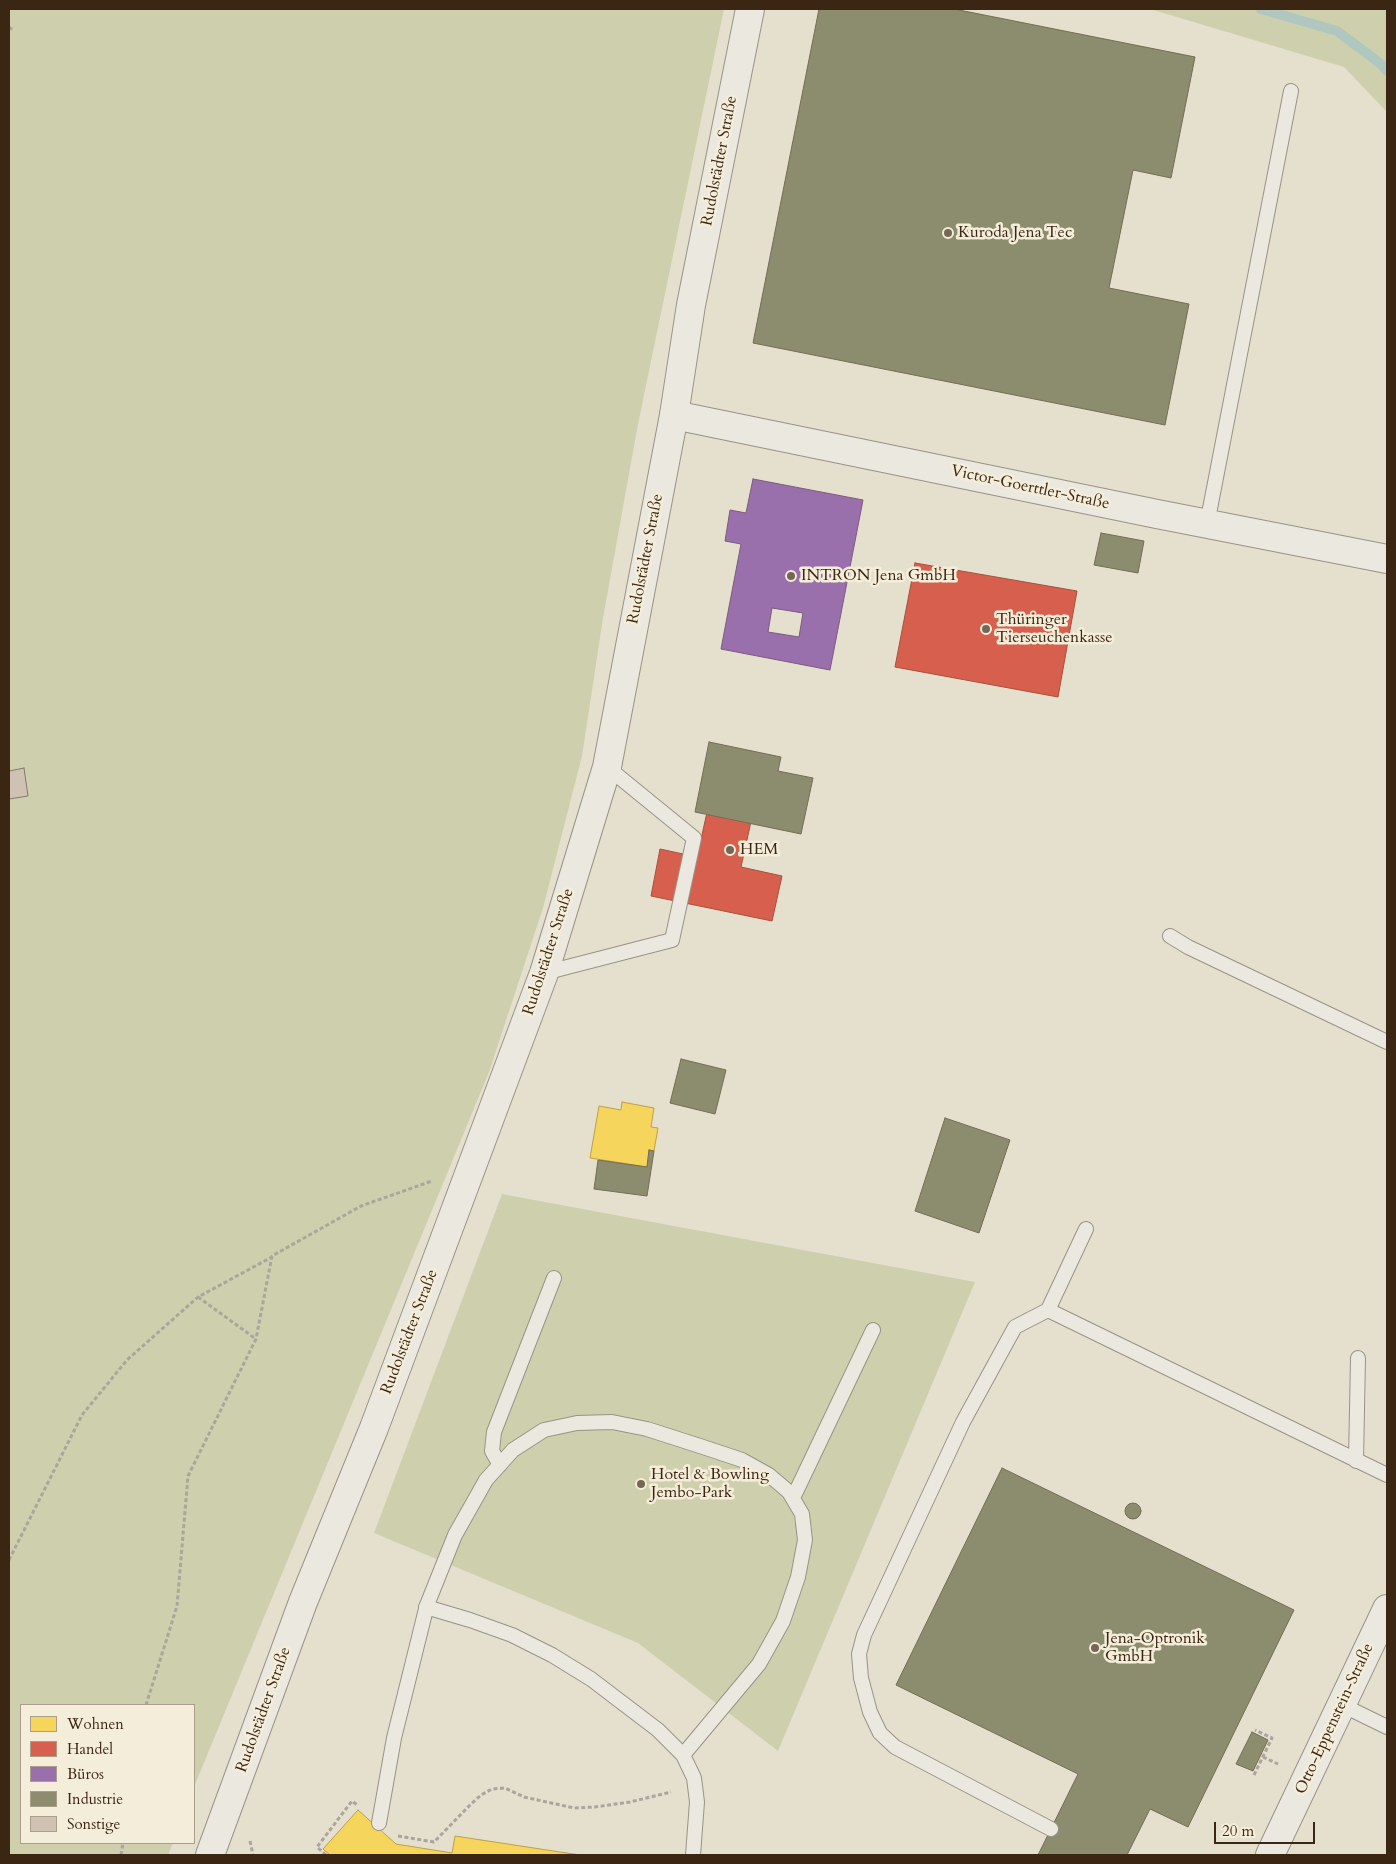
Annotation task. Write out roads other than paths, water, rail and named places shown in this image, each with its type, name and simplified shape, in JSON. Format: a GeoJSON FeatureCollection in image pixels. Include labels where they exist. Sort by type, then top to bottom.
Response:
{"type":"FeatureCollection","features":[{"type":"Feature","properties":{"kind":"street","name":"Rudolstädter Straße"},"geometry":{"type":"LineString","coordinates":[[210,1855],[303,1602],[374,1428],[544,973],[607,767],[674,414],[691,305],[750,9]]}},
{"type":"Feature","properties":{"kind":"street","name":"Victor-Goerttler-Straße"},"geometry":{"type":"LineString","coordinates":[[674,414],[1387,559]]}},
{"type":"Feature","properties":{"kind":"street","name":"Otto-Eppenstein-Straße"},"geometry":{"type":"LineString","coordinates":[[1270,1855],[1387,1609]]}},
{"type":"Feature","properties":{"kind":"lane"},"geometry":{"type":"LineString","coordinates":[[1208,524],[1291,91]]}},
{"type":"Feature","properties":{"kind":"lane"},"geometry":{"type":"LineString","coordinates":[[544,973],[672,940],[694,838],[607,767]]}},
{"type":"Feature","properties":{"kind":"lane"},"geometry":{"type":"LineString","coordinates":[[1170,936],[1188,947],[1387,1042]]}},
{"type":"Feature","properties":{"kind":"lane"},"geometry":{"type":"LineString","coordinates":[[1051,1829],[895,1747],[880,1733],[870,1712],[861,1678],[859,1654],[864,1636],[963,1422],[1015,1327],[1048,1310],[1086,1229]]}},
{"type":"Feature","properties":{"kind":"lane"},"geometry":{"type":"LineString","coordinates":[[500,1465],[492,1451],[494,1432],[554,1278]]}},
{"type":"Feature","properties":{"kind":"lane"},"geometry":{"type":"LineString","coordinates":[[1048,1310],[1387,1475]]}},
{"type":"Feature","properties":{"kind":"lane"},"geometry":{"type":"LineString","coordinates":[[793,1498],[873,1330]]}},
{"type":"Feature","properties":{"kind":"lane"},"geometry":{"type":"LineString","coordinates":[[1356,1461],[1358,1358]]}},
{"type":"Feature","properties":{"kind":"lane"},"geometry":{"type":"LineString","coordinates":[[379,1823],[394,1738],[426,1607],[455,1535],[486,1480],[513,1450],[544,1430],[577,1423],[612,1422],[647,1429],[742,1460],[768,1475],[789,1492],[802,1514],[805,1540],[798,1577],[783,1621],[759,1664],[683,1755]]}},
{"type":"Feature","properties":{"kind":"lane"},"geometry":{"type":"LineString","coordinates":[[426,1607],[512,1635],[552,1655],[591,1679],[658,1730],[683,1755],[694,1778],[697,1802],[693,1855]]}},
{"type":"Feature","properties":{"kind":"lane"},"geometry":{"type":"LineString","coordinates":[[1342,1705],[1387,1727]]}},
{"type":"Feature","properties":{"kind":"waterway"},"geometry":{"type":"LineString","coordinates":[[1261,9],[1337,31],[1381,64],[1387,71]]}},
{"type":"Feature","properties":{"kind":"place","name":"Kuroda Jena Tec"},"geometry":{"type":"Point","coordinates":[948,233]}},
{"type":"Feature","properties":{"kind":"place","name":"INTRON Jena GmbH"},"geometry":{"type":"Point","coordinates":[791,576]}},
{"type":"Feature","properties":{"kind":"place","name":"Thüringer Tierseuchenkasse"},"geometry":{"type":"Point","coordinates":[986,629]}},
{"type":"Feature","properties":{"kind":"place","name":"HEM"},"geometry":{"type":"Point","coordinates":[730,850]}},
{"type":"Feature","properties":{"kind":"place","name":"Hotel & Bowling Jembo-Park"},"geometry":{"type":"Point","coordinates":[641,1484]}},
{"type":"Feature","properties":{"kind":"place","name":"Jena-Optronik GmbH"},"geometry":{"type":"Point","coordinates":[1095,1648]}}]}
